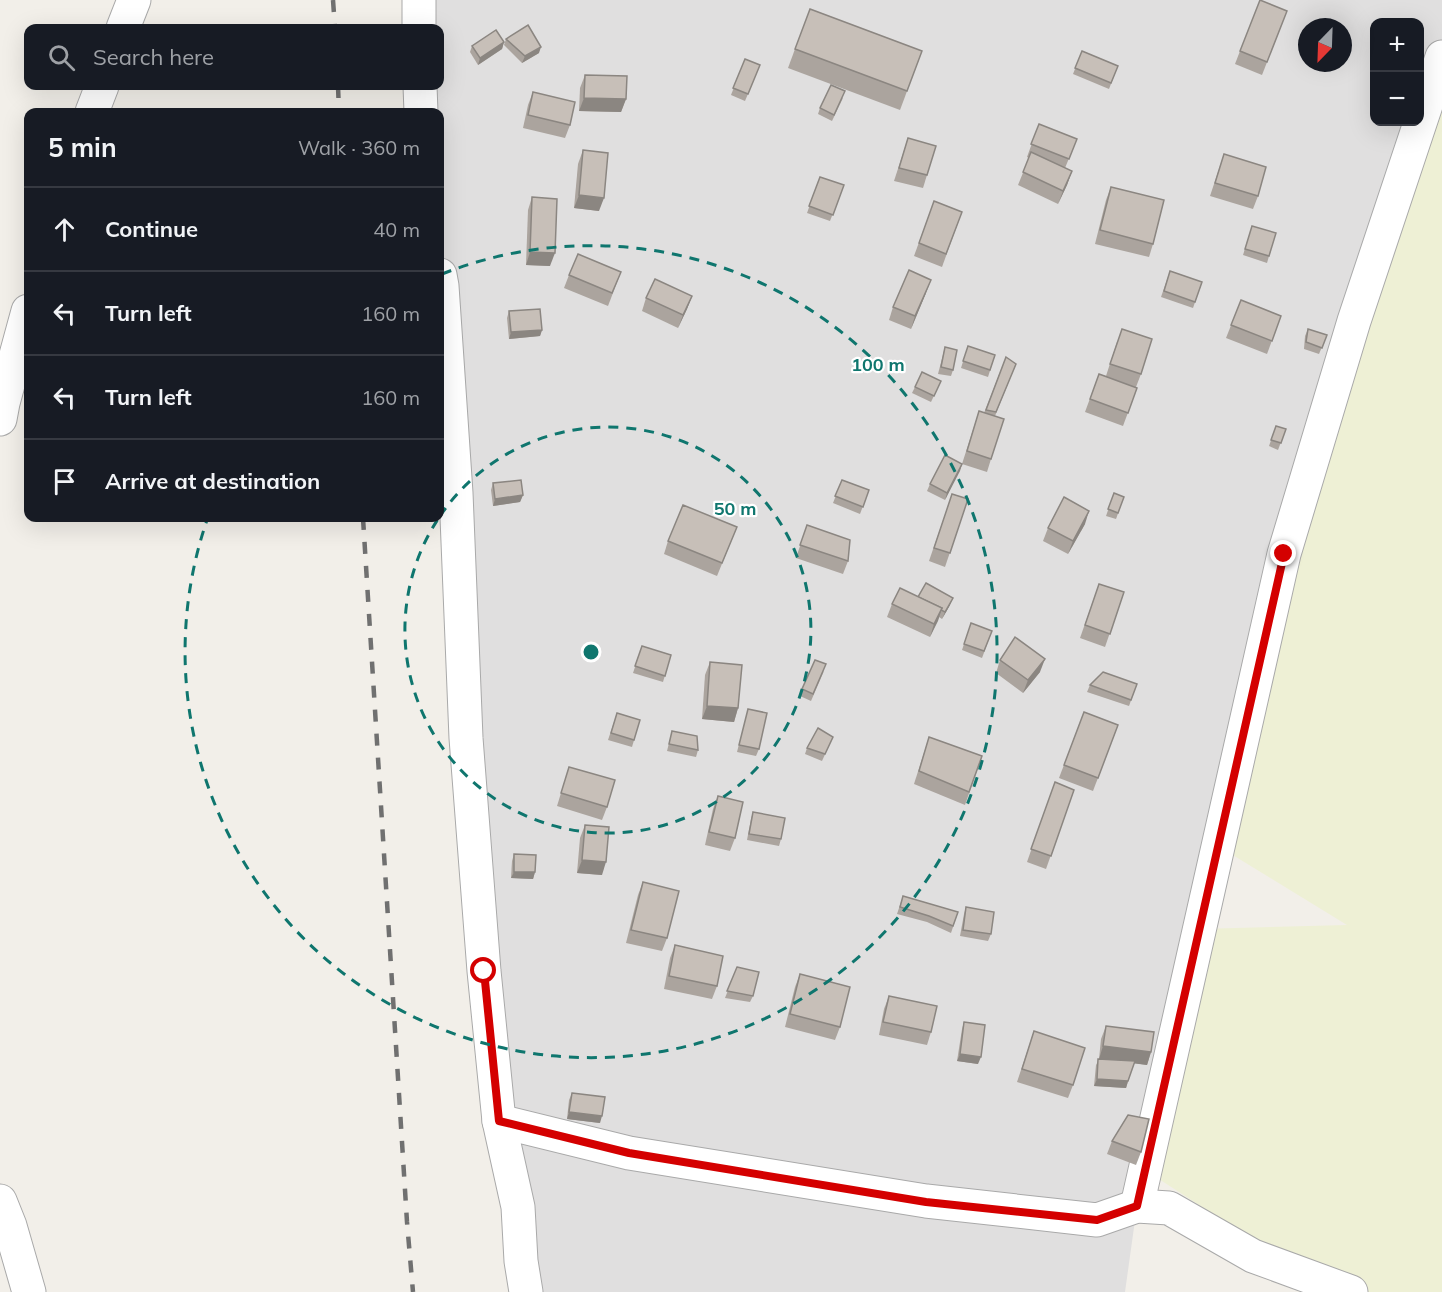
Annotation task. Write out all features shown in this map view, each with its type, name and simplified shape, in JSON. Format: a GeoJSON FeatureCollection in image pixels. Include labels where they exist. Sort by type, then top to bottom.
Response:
{"type":"FeatureCollection","features":[{"type":"Feature","properties":{"kind":"street"},"geometry":{"type":"LineString","coordinates":[[125,24],[134,0]]}},
{"type":"Feature","properties":{"kind":"street"},"geometry":{"type":"LineString","coordinates":[[419,0],[419,24]]}},
{"type":"Feature","properties":{"kind":"street"},"geometry":{"type":"LineString","coordinates":[[1137,1206],[1284,554],[1358,310],[1442,57]]}},
{"type":"Feature","properties":{"kind":"street"},"geometry":{"type":"LineString","coordinates":[[94,108],[100,90]]}},
{"type":"Feature","properties":{"kind":"street"},"geometry":{"type":"LineString","coordinates":[[420,90],[421,108]]}},
{"type":"Feature","properties":{"kind":"street"},"geometry":{"type":"LineString","coordinates":[[444,316],[456,493],[466,738],[484,971],[499,1121],[518,1207],[521,1262],[526,1292]]}},
{"type":"Feature","properties":{"kind":"street"},"geometry":{"type":"LineString","coordinates":[[0,419],[24,325]]}},
{"type":"Feature","properties":{"kind":"street"},"geometry":{"type":"LineString","coordinates":[[499,1121],[629,1153],[926,1202],[1097,1220],[1137,1206],[1169,1208],[1253,1256],[1351,1292]]}},
{"type":"Feature","properties":{"kind":"street"},"geometry":{"type":"LineString","coordinates":[[0,1201],[10,1226],[29,1292]]}},
{"type":"Feature","properties":{"kind":"shaded area"},"geometry":{"type":"Polygon","coordinates":[[[419,0],[1442,0],[1442,57],[1424,109],[1424,18],[1370,18],[1370,126],[1418,126],[1137,1206],[1125,1292],[526,1292],[444,322],[444,108],[421,108],[420,90],[444,90],[444,24],[419,24],[419,0]]]}},
{"type":"Feature","properties":{"kind":"green space"},"geometry":{"type":"Polygon","coordinates":[[[1442,57],[1442,1292],[1351,1292],[1310,1277],[1145,1170],[1199,929],[1347,925],[1218,846],[1442,57]]]}},
{"type":"Feature","properties":{"kind":"building"},"geometry":{"type":"Polygon","coordinates":[[[1260,0],[1287,11],[1267,62],[1240,51],[1260,0]]]}},
{"type":"Feature","properties":{"kind":"building"},"geometry":{"type":"Polygon","coordinates":[[[810,9],[922,51],[907,91],[795,49],[810,9]]]}},
{"type":"Feature","properties":{"kind":"building"},"geometry":{"type":"Polygon","coordinates":[[[528,25],[541,47],[525,56],[506,39],[528,25]]]}},
{"type":"Feature","properties":{"kind":"building"},"geometry":{"type":"Polygon","coordinates":[[[496,30],[504,42],[480,58],[472,46],[496,30]]]}},
{"type":"Feature","properties":{"kind":"building"},"geometry":{"type":"Polygon","coordinates":[[[1082,51],[1118,66],[1111,83],[1075,68],[1082,51]]]}},
{"type":"Feature","properties":{"kind":"building"},"geometry":{"type":"Polygon","coordinates":[[[745,59],[760,65],[748,94],[733,88],[745,59]]]}},
{"type":"Feature","properties":{"kind":"building"},"geometry":{"type":"Polygon","coordinates":[[[585,75],[627,76],[626,99],[584,98],[585,75]]]}},
{"type":"Feature","properties":{"kind":"building"},"geometry":{"type":"Polygon","coordinates":[[[831,85],[845,91],[834,115],[820,108],[831,85]]]}},
{"type":"Feature","properties":{"kind":"building"},"geometry":{"type":"Polygon","coordinates":[[[533,92],[575,102],[570,125],[528,115],[533,92]]]}},
{"type":"Feature","properties":{"kind":"building"},"geometry":{"type":"Polygon","coordinates":[[[1039,124],[1077,139],[1069,159],[1031,144],[1039,124]]]}},
{"type":"Feature","properties":{"kind":"building"},"geometry":{"type":"Polygon","coordinates":[[[908,138],[936,146],[927,175],[899,168],[908,138]]]}},
{"type":"Feature","properties":{"kind":"building"},"geometry":{"type":"Polygon","coordinates":[[[583,150],[608,153],[604,198],[579,195],[583,150]]]}},
{"type":"Feature","properties":{"kind":"building"},"geometry":{"type":"Polygon","coordinates":[[[1031,152],[1072,171],[1063,191],[1023,172],[1031,152]]]}},
{"type":"Feature","properties":{"kind":"building"},"geometry":{"type":"Polygon","coordinates":[[[1224,154],[1266,167],[1258,196],[1215,183],[1224,154]]]}},
{"type":"Feature","properties":{"kind":"building"},"geometry":{"type":"Polygon","coordinates":[[[820,177],[844,185],[833,215],[809,206],[820,177]]]}},
{"type":"Feature","properties":{"kind":"building"},"geometry":{"type":"Polygon","coordinates":[[[1111,187],[1164,200],[1153,244],[1100,230],[1111,187]]]}},
{"type":"Feature","properties":{"kind":"building"},"geometry":{"type":"Polygon","coordinates":[[[532,197],[557,199],[555,253],[530,252],[532,197]]]}},
{"type":"Feature","properties":{"kind":"building"},"geometry":{"type":"Polygon","coordinates":[[[934,201],[962,212],[946,254],[919,243],[934,201]]]}},
{"type":"Feature","properties":{"kind":"building"},"geometry":{"type":"Polygon","coordinates":[[[1252,226],[1276,233],[1269,256],[1245,249],[1252,226]]]}},
{"type":"Feature","properties":{"kind":"building"},"geometry":{"type":"Polygon","coordinates":[[[578,254],[621,272],[612,293],[569,275],[578,254]]]}},
{"type":"Feature","properties":{"kind":"building"},"geometry":{"type":"Polygon","coordinates":[[[909,270],[931,280],[915,316],[893,307],[909,270]]]}},
{"type":"Feature","properties":{"kind":"building"},"geometry":{"type":"Polygon","coordinates":[[[1170,271],[1202,282],[1195,302],[1164,291],[1170,271]]]}},
{"type":"Feature","properties":{"kind":"building"},"geometry":{"type":"Polygon","coordinates":[[[655,279],[692,296],[683,315],[646,298],[655,279]]]}},
{"type":"Feature","properties":{"kind":"building"},"geometry":{"type":"Polygon","coordinates":[[[1241,300],[1281,316],[1272,341],[1231,325],[1241,300]]]}},
{"type":"Feature","properties":{"kind":"building"},"geometry":{"type":"Polygon","coordinates":[[[540,309],[542,330],[511,332],[509,311],[540,309]]]}},
{"type":"Feature","properties":{"kind":"building"},"geometry":{"type":"Polygon","coordinates":[[[1122,329],[1152,339],[1141,374],[1110,364],[1122,329]]]}},
{"type":"Feature","properties":{"kind":"building"},"geometry":{"type":"Polygon","coordinates":[[[1308,329],[1327,335],[1322,348],[1306,342],[1308,329]]]}},
{"type":"Feature","properties":{"kind":"building"},"geometry":{"type":"Polygon","coordinates":[[[968,346],[995,355],[990,370],[963,361],[968,346]]]}},
{"type":"Feature","properties":{"kind":"building"},"geometry":{"type":"Polygon","coordinates":[[[945,347],[957,350],[953,370],[941,367],[945,347]]]}},
{"type":"Feature","properties":{"kind":"building"},"geometry":{"type":"Polygon","coordinates":[[[1006,357],[1016,364],[996,412],[986,410],[1006,357]]]}},
{"type":"Feature","properties":{"kind":"building"},"geometry":{"type":"Polygon","coordinates":[[[922,372],[941,381],[934,396],[915,387],[922,372]]]}},
{"type":"Feature","properties":{"kind":"building"},"geometry":{"type":"Polygon","coordinates":[[[1099,374],[1137,388],[1128,413],[1090,399],[1099,374]]]}},
{"type":"Feature","properties":{"kind":"building"},"geometry":{"type":"Polygon","coordinates":[[[979,411],[1004,419],[991,459],[967,451],[979,411]]]}},
{"type":"Feature","properties":{"kind":"building"},"geometry":{"type":"Polygon","coordinates":[[[1276,426],[1286,429],[1281,443],[1271,440],[1276,426]]]}},
{"type":"Feature","properties":{"kind":"building"},"geometry":{"type":"Polygon","coordinates":[[[945,455],[962,464],[947,493],[930,484],[945,455]]]}},
{"type":"Feature","properties":{"kind":"building"},"geometry":{"type":"Polygon","coordinates":[[[521,480],[523,495],[495,499],[493,483],[521,480]]]}},
{"type":"Feature","properties":{"kind":"building"},"geometry":{"type":"Polygon","coordinates":[[[842,480],[869,490],[863,507],[835,496],[842,480]]]}},
{"type":"Feature","properties":{"kind":"building"},"geometry":{"type":"Polygon","coordinates":[[[1114,493],[1124,497],[1118,513],[1108,509],[1114,493]]]}},
{"type":"Feature","properties":{"kind":"building"},"geometry":{"type":"Polygon","coordinates":[[[952,494],[968,499],[950,553],[934,548],[952,494]]]}},
{"type":"Feature","properties":{"kind":"building"},"geometry":{"type":"Polygon","coordinates":[[[1064,497],[1089,511],[1073,541],[1048,528],[1064,497]]]}},
{"type":"Feature","properties":{"kind":"building"},"geometry":{"type":"Polygon","coordinates":[[[683,505],[737,527],[722,563],[668,541],[683,505]]]}},
{"type":"Feature","properties":{"kind":"building"},"geometry":{"type":"Polygon","coordinates":[[[807,525],[850,540],[848,561],[800,545],[807,525]]]}},
{"type":"Feature","properties":{"kind":"building"},"geometry":{"type":"Polygon","coordinates":[[[926,583],[953,598],[945,612],[941,610],[942,608],[918,597],[926,583]]]}},
{"type":"Feature","properties":{"kind":"building"},"geometry":{"type":"Polygon","coordinates":[[[1099,584],[1124,592],[1110,634],[1085,625],[1099,584]]]}},
{"type":"Feature","properties":{"kind":"building"},"geometry":{"type":"Polygon","coordinates":[[[900,588],[942,608],[934,624],[892,604],[900,588]]]}},
{"type":"Feature","properties":{"kind":"building"},"geometry":{"type":"Polygon","coordinates":[[[971,623],[992,631],[984,651],[964,644],[971,623]]]}},
{"type":"Feature","properties":{"kind":"building"},"geometry":{"type":"Polygon","coordinates":[[[1015,637],[1045,659],[1028,680],[1000,660],[1015,637]]]}},
{"type":"Feature","properties":{"kind":"building"},"geometry":{"type":"Polygon","coordinates":[[[642,646],[671,655],[665,676],[635,666],[642,646]]]}},
{"type":"Feature","properties":{"kind":"building"},"geometry":{"type":"Polygon","coordinates":[[[815,660],[826,664],[813,694],[802,689],[815,660]]]}},
{"type":"Feature","properties":{"kind":"building"},"geometry":{"type":"Polygon","coordinates":[[[710,662],[742,665],[738,708],[707,706],[710,662]]]}},
{"type":"Feature","properties":{"kind":"building"},"geometry":{"type":"Polygon","coordinates":[[[1103,672],[1137,684],[1131,700],[1090,685],[1103,672]]]}},
{"type":"Feature","properties":{"kind":"building"},"geometry":{"type":"Polygon","coordinates":[[[748,709],[767,713],[759,749],[739,745],[748,709]]]}},
{"type":"Feature","properties":{"kind":"building"},"geometry":{"type":"Polygon","coordinates":[[[1084,712],[1118,725],[1098,778],[1064,765],[1084,712]]]}},
{"type":"Feature","properties":{"kind":"building"},"geometry":{"type":"Polygon","coordinates":[[[617,713],[640,720],[634,740],[611,733],[617,713]]]}},
{"type":"Feature","properties":{"kind":"building"},"geometry":{"type":"Polygon","coordinates":[[[818,728],[833,737],[825,754],[807,748],[818,728]]]}},
{"type":"Feature","properties":{"kind":"building"},"geometry":{"type":"Polygon","coordinates":[[[672,731],[697,736],[698,750],[669,744],[672,731]]]}},
{"type":"Feature","properties":{"kind":"building"},"geometry":{"type":"Polygon","coordinates":[[[929,737],[982,756],[969,792],[919,771],[929,737]]]}},
{"type":"Feature","properties":{"kind":"building"},"geometry":{"type":"Polygon","coordinates":[[[569,767],[615,780],[607,807],[561,793],[569,767]]]}},
{"type":"Feature","properties":{"kind":"building"},"geometry":{"type":"Polygon","coordinates":[[[1055,782],[1074,790],[1051,856],[1031,849],[1055,782]]]}},
{"type":"Feature","properties":{"kind":"building"},"geometry":{"type":"Polygon","coordinates":[[[718,796],[743,802],[735,838],[709,832],[718,796]]]}},
{"type":"Feature","properties":{"kind":"building"},"geometry":{"type":"Polygon","coordinates":[[[753,812],[785,818],[781,839],[749,834],[753,812]]]}},
{"type":"Feature","properties":{"kind":"building"},"geometry":{"type":"Polygon","coordinates":[[[585,825],[609,827],[606,862],[582,860],[585,825]]]}},
{"type":"Feature","properties":{"kind":"building"},"geometry":{"type":"Polygon","coordinates":[[[514,854],[536,855],[535,872],[514,872],[514,854]]]}},
{"type":"Feature","properties":{"kind":"building"},"geometry":{"type":"Polygon","coordinates":[[[643,882],[679,891],[667,938],[631,930],[643,882]]]}},
{"type":"Feature","properties":{"kind":"building"},"geometry":{"type":"Polygon","coordinates":[[[903,896],[958,912],[953,926],[900,907],[903,896]]]}},
{"type":"Feature","properties":{"kind":"building"},"geometry":{"type":"Polygon","coordinates":[[[966,907],[994,912],[991,934],[963,930],[966,907]]]}},
{"type":"Feature","properties":{"kind":"building"},"geometry":{"type":"Polygon","coordinates":[[[675,945],[723,956],[717,986],[669,976],[675,945]]]}},
{"type":"Feature","properties":{"kind":"building"},"geometry":{"type":"Polygon","coordinates":[[[737,967],[759,972],[753,996],[727,991],[737,967]]]}},
{"type":"Feature","properties":{"kind":"building"},"geometry":{"type":"Polygon","coordinates":[[[800,974],[850,987],[840,1027],[790,1014],[800,974]]]}},
{"type":"Feature","properties":{"kind":"building"},"geometry":{"type":"Polygon","coordinates":[[[889,996],[937,1006],[931,1032],[883,1022],[889,996]]]}},
{"type":"Feature","properties":{"kind":"building"},"geometry":{"type":"Polygon","coordinates":[[[964,1022],[985,1025],[981,1057],[960,1054],[964,1022]]]}},
{"type":"Feature","properties":{"kind":"building"},"geometry":{"type":"Polygon","coordinates":[[[1106,1026],[1154,1032],[1151,1052],[1103,1046],[1106,1026]]]}},
{"type":"Feature","properties":{"kind":"building"},"geometry":{"type":"Polygon","coordinates":[[[1034,1031],[1085,1048],[1073,1085],[1022,1069],[1034,1031]]]}},
{"type":"Feature","properties":{"kind":"building"},"geometry":{"type":"Polygon","coordinates":[[[1098,1059],[1135,1061],[1128,1081],[1097,1079],[1098,1059]]]}},
{"type":"Feature","properties":{"kind":"building"},"geometry":{"type":"Polygon","coordinates":[[[572,1093],[605,1097],[602,1116],[569,1112],[572,1093]]]}},
{"type":"Feature","properties":{"kind":"building"},"geometry":{"type":"Polygon","coordinates":[[[1128,1115],[1149,1119],[1141,1152],[1112,1141],[1128,1115]]]}},
{"type":"Feature","properties":{"kind":"railway"},"geometry":{"type":"LineString","coordinates":[[333,0],[335,24]]}},
{"type":"Feature","properties":{"kind":"railway"},"geometry":{"type":"LineString","coordinates":[[338,90],[339,108]]}},
{"type":"Feature","properties":{"kind":"railway"},"geometry":{"type":"LineString","coordinates":[[363,522],[413,1292]]}},
{"type":"Feature","properties":{"kind":"route"},"geometry":{"type":"LineString","coordinates":[[484,971],[499,1121],[629,1153],[926,1202],[1097,1220],[1137,1206],[1284,554]]}}]}
